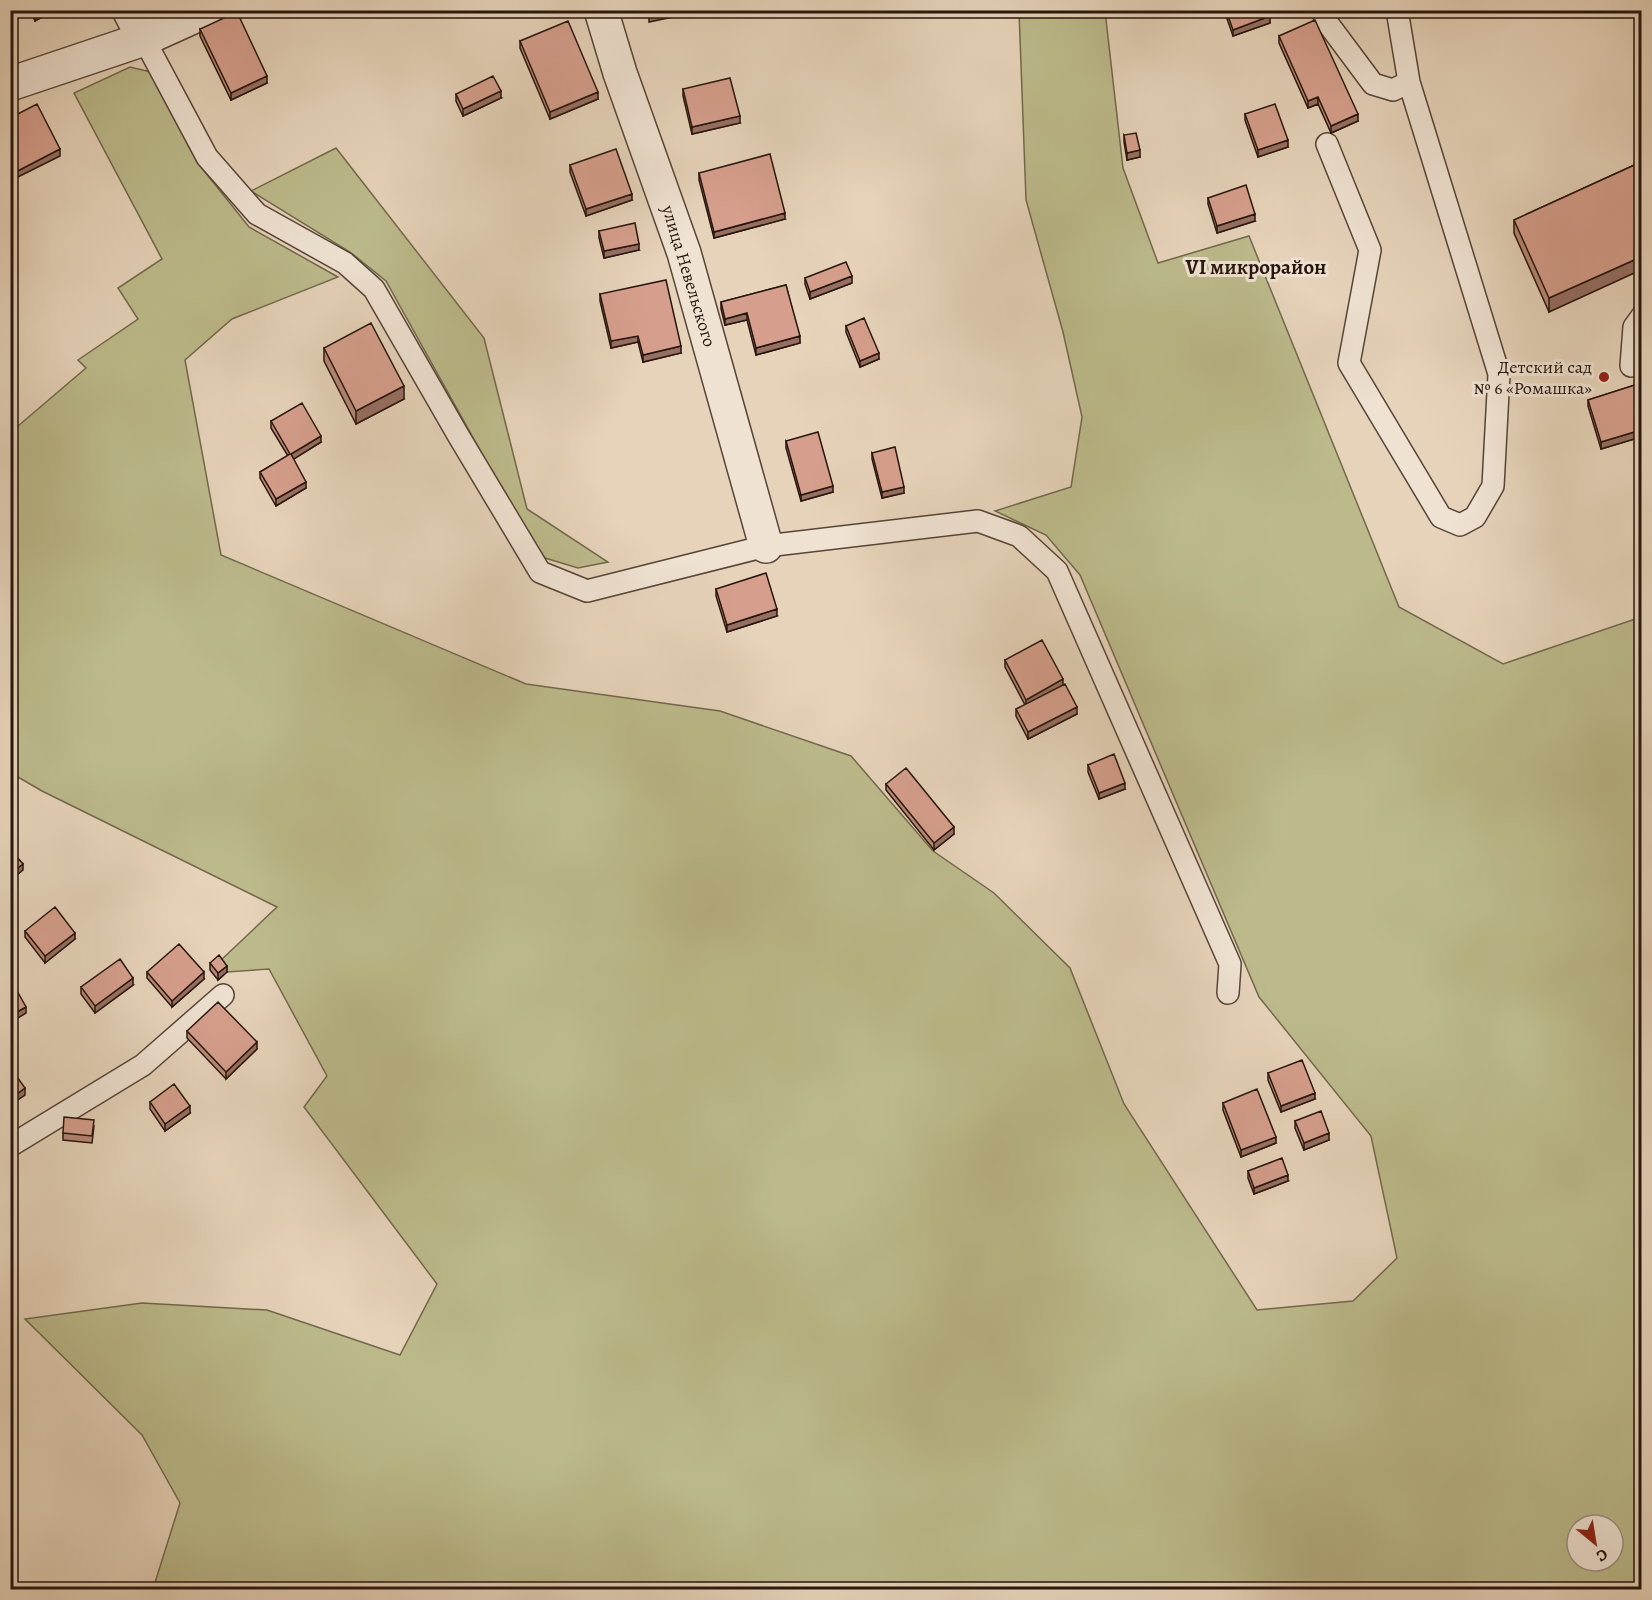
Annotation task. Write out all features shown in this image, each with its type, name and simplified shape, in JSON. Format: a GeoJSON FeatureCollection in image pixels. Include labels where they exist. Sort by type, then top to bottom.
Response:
{"type":"FeatureCollection","features":[{"type":"Feature","properties":{"kind":"street"},"geometry":{"type":"LineString","coordinates":[[129,10],[144,39]]}},
{"type":"Feature","properties":{"kind":"street"},"geometry":{"type":"LineString","coordinates":[[10,84],[144,39],[208,10]]}},
{"type":"Feature","properties":{"kind":"street","name":"улица Невельского"},"geometry":{"type":"LineString","coordinates":[[601,10],[620,73],[684,253],[766,546]]}},
{"type":"Feature","properties":{"kind":"lane"},"geometry":{"type":"LineString","coordinates":[[1323,10],[1326,21],[1373,84],[1393,90],[1409,82]]}},
{"type":"Feature","properties":{"kind":"lane"},"geometry":{"type":"LineString","coordinates":[[1327,144],[1370,250],[1349,363],[1441,517],[1460,525],[1475,517],[1493,486],[1499,374],[1409,82],[1397,10]]}},
{"type":"Feature","properties":{"kind":"lane"},"geometry":{"type":"LineString","coordinates":[[144,39],[207,157],[258,214],[345,263],[374,289],[540,572],[586,591],[766,546],[978,521],[1019,536],[1057,571],[1230,964],[1228,993]]}},
{"type":"Feature","properties":{"kind":"lane"},"geometry":{"type":"LineString","coordinates":[[1631,366],[1634,327],[1641,316]]}},
{"type":"Feature","properties":{"kind":"lane"},"geometry":{"type":"LineString","coordinates":[[10,1146],[143,1065],[223,995]]}},
{"type":"Feature","properties":{"kind":"shaded area"},"geometry":{"type":"Polygon","coordinates":[[[1019,11],[1105,11],[1123,168],[1158,263],[1249,236],[1399,607],[1503,664],[1641,617],[1641,1589],[153,1589],[180,1503],[142,1435],[25,1319],[142,1303],[267,1310],[400,1355],[437,1284],[304,1107],[327,1076],[269,969],[227,972],[219,962],[277,907],[42,791],[11,773],[11,432],[86,368],[78,360],[138,319],[118,288],[162,259],[74,93],[130,67],[151,72],[197,162],[249,227],[338,277],[232,319],[185,360],[221,555],[526,684],[720,711],[851,756],[933,851],[994,893],[1070,968],[1124,1104],[1257,1310],[1353,1301],[1397,1258],[1371,1136],[1259,997],[1080,575],[1046,535],[995,511],[1071,487],[1082,417],[1063,332],[1026,200],[1019,11]]]}},
{"type":"Feature","properties":{"kind":"shaded area"},"geometry":{"type":"Polygon","coordinates":[[[336,148],[484,338],[527,509],[608,562],[578,568],[545,558],[517,517],[386,281],[350,252],[251,191],[336,148]]]}},
{"type":"Feature","properties":{"kind":"building"},"geometry":{"type":"Polygon","coordinates":[[[648,10],[674,10],[649,16],[648,10]]]}},
{"type":"Feature","properties":{"kind":"building"},"geometry":{"type":"Polygon","coordinates":[[[1226,10],[1268,10],[1270,16],[1233,30],[1226,10]]]}},
{"type":"Feature","properties":{"kind":"building"},"geometry":{"type":"Polygon","coordinates":[[[237,12],[267,76],[231,93],[200,29],[237,12]]]}},
{"type":"Feature","properties":{"kind":"building"},"geometry":{"type":"Polygon","coordinates":[[[1315,20],[1358,114],[1331,126],[1318,97],[1308,101],[1279,36],[1315,20]]]}},
{"type":"Feature","properties":{"kind":"building"},"geometry":{"type":"Polygon","coordinates":[[[568,21],[598,92],[550,112],[520,41],[568,21]]]}},
{"type":"Feature","properties":{"kind":"building"},"geometry":{"type":"Polygon","coordinates":[[[493,76],[501,91],[463,109],[456,94],[493,76]]]}},
{"type":"Feature","properties":{"kind":"building"},"geometry":{"type":"Polygon","coordinates":[[[730,78],[740,116],[692,127],[683,89],[730,78]]]}},
{"type":"Feature","properties":{"kind":"building"},"geometry":{"type":"Polygon","coordinates":[[[37,104],[60,149],[10,175],[10,118],[37,104]]]}},
{"type":"Feature","properties":{"kind":"building"},"geometry":{"type":"Polygon","coordinates":[[[1275,104],[1288,140],[1258,150],[1245,114],[1275,104]]]}},
{"type":"Feature","properties":{"kind":"building"},"geometry":{"type":"Polygon","coordinates":[[[1136,133],[1140,150],[1127,153],[1124,135],[1136,133]]]}},
{"type":"Feature","properties":{"kind":"building"},"geometry":{"type":"Polygon","coordinates":[[[616,149],[632,194],[586,209],[570,165],[616,149]]]}},
{"type":"Feature","properties":{"kind":"building"},"geometry":{"type":"Polygon","coordinates":[[[770,154],[785,213],[714,232],[699,173],[770,154]]]}},
{"type":"Feature","properties":{"kind":"building"},"geometry":{"type":"Polygon","coordinates":[[[1641,162],[1641,257],[1549,298],[1514,220],[1641,162]]]}},
{"type":"Feature","properties":{"kind":"building"},"geometry":{"type":"Polygon","coordinates":[[[1246,185],[1255,214],[1217,226],[1208,198],[1246,185]]]}},
{"type":"Feature","properties":{"kind":"building"},"geometry":{"type":"Polygon","coordinates":[[[635,223],[639,244],[604,251],[599,231],[635,223]]]}},
{"type":"Feature","properties":{"kind":"building"},"geometry":{"type":"Polygon","coordinates":[[[846,262],[852,276],[810,292],[805,278],[846,262]]]}},
{"type":"Feature","properties":{"kind":"building"},"geometry":{"type":"Polygon","coordinates":[[[666,280],[681,346],[643,355],[638,336],[611,341],[600,294],[666,280]]]}},
{"type":"Feature","properties":{"kind":"building"},"geometry":{"type":"Polygon","coordinates":[[[786,285],[800,336],[756,348],[747,313],[725,319],[721,302],[786,285]]]}},
{"type":"Feature","properties":{"kind":"building"},"geometry":{"type":"Polygon","coordinates":[[[864,318],[879,353],[860,361],[846,326],[864,318]]]}},
{"type":"Feature","properties":{"kind":"building"},"geometry":{"type":"Polygon","coordinates":[[[371,323],[404,386],[356,411],[324,348],[371,323]]]}},
{"type":"Feature","properties":{"kind":"building"},"geometry":{"type":"Polygon","coordinates":[[[1641,383],[1641,430],[1601,442],[1588,400],[1641,383]]]}},
{"type":"Feature","properties":{"kind":"building"},"geometry":{"type":"Polygon","coordinates":[[[302,403],[321,436],[291,454],[306,482],[276,499],[260,472],[290,454],[271,421],[302,403]]]}},
{"type":"Feature","properties":{"kind":"building"},"geometry":{"type":"Polygon","coordinates":[[[818,432],[833,486],[801,495],[786,441],[818,432]]]}},
{"type":"Feature","properties":{"kind":"building"},"geometry":{"type":"Polygon","coordinates":[[[895,447],[904,487],[882,492],[872,453],[895,447]]]}},
{"type":"Feature","properties":{"kind":"building"},"geometry":{"type":"Polygon","coordinates":[[[766,573],[777,609],[727,625],[716,589],[766,573]]]}},
{"type":"Feature","properties":{"kind":"building"},"geometry":{"type":"Polygon","coordinates":[[[1042,640],[1063,679],[1026,700],[1005,660],[1042,640]]]}},
{"type":"Feature","properties":{"kind":"building"},"geometry":{"type":"Polygon","coordinates":[[[1065,684],[1077,707],[1028,732],[1016,709],[1065,684]]]}},
{"type":"Feature","properties":{"kind":"building"},"geometry":{"type":"Polygon","coordinates":[[[1114,754],[1125,783],[1099,793],[1088,765],[1114,754]]]}},
{"type":"Feature","properties":{"kind":"building"},"geometry":{"type":"Polygon","coordinates":[[[906,768],[954,827],[934,843],[886,784],[906,768]]]}},
{"type":"Feature","properties":{"kind":"building"},"geometry":{"type":"Polygon","coordinates":[[[10,849],[23,864],[10,874],[10,849]]]}},
{"type":"Feature","properties":{"kind":"building"},"geometry":{"type":"Polygon","coordinates":[[[55,907],[75,933],[45,956],[25,931],[55,907]]]}},
{"type":"Feature","properties":{"kind":"building"},"geometry":{"type":"Polygon","coordinates":[[[179,944],[204,972],[172,1001],[147,972],[179,944]]]}},
{"type":"Feature","properties":{"kind":"building"},"geometry":{"type":"Polygon","coordinates":[[[219,955],[227,966],[218,973],[210,963],[219,955]]]}},
{"type":"Feature","properties":{"kind":"building"},"geometry":{"type":"Polygon","coordinates":[[[120,959],[133,978],[95,1006],[81,987],[120,959]]]}},
{"type":"Feature","properties":{"kind":"building"},"geometry":{"type":"Polygon","coordinates":[[[16,989],[26,1007],[10,1016],[10,992],[16,989]]]}},
{"type":"Feature","properties":{"kind":"building"},"geometry":{"type":"Polygon","coordinates":[[[218,1002],[257,1042],[226,1072],[187,1031],[218,1002]]]}},
{"type":"Feature","properties":{"kind":"building"},"geometry":{"type":"Polygon","coordinates":[[[1302,1060],[1315,1093],[1281,1106],[1268,1073],[1302,1060]]]}},
{"type":"Feature","properties":{"kind":"building"},"geometry":{"type":"Polygon","coordinates":[[[10,1067],[25,1088],[10,1099],[10,1067]]]}},
{"type":"Feature","properties":{"kind":"building"},"geometry":{"type":"Polygon","coordinates":[[[174,1084],[190,1106],[165,1124],[150,1102],[174,1084]]]}},
{"type":"Feature","properties":{"kind":"building"},"geometry":{"type":"Polygon","coordinates":[[[1257,1089],[1276,1137],[1241,1150],[1223,1103],[1257,1089]]]}},
{"type":"Feature","properties":{"kind":"building"},"geometry":{"type":"Polygon","coordinates":[[[1321,1111],[1329,1133],[1304,1143],[1295,1121],[1321,1111]]]}},
{"type":"Feature","properties":{"kind":"building"},"geometry":{"type":"Polygon","coordinates":[[[64,1117],[94,1120],[92,1136],[63,1133],[64,1117]]]}},
{"type":"Feature","properties":{"kind":"building"},"geometry":{"type":"Polygon","coordinates":[[[1282,1158],[1288,1175],[1254,1188],[1248,1171],[1282,1158]]]}},
{"type":"Feature","properties":{"kind":"place","name":"Детский сад № 6 «Ромашка»"},"geometry":{"type":"Point","coordinates":[1604,377]}},
{"type":"Feature","properties":{"kind":"district","name":"VI микрорайон"},"geometry":{"type":"Point","coordinates":[1256,267]}}]}
